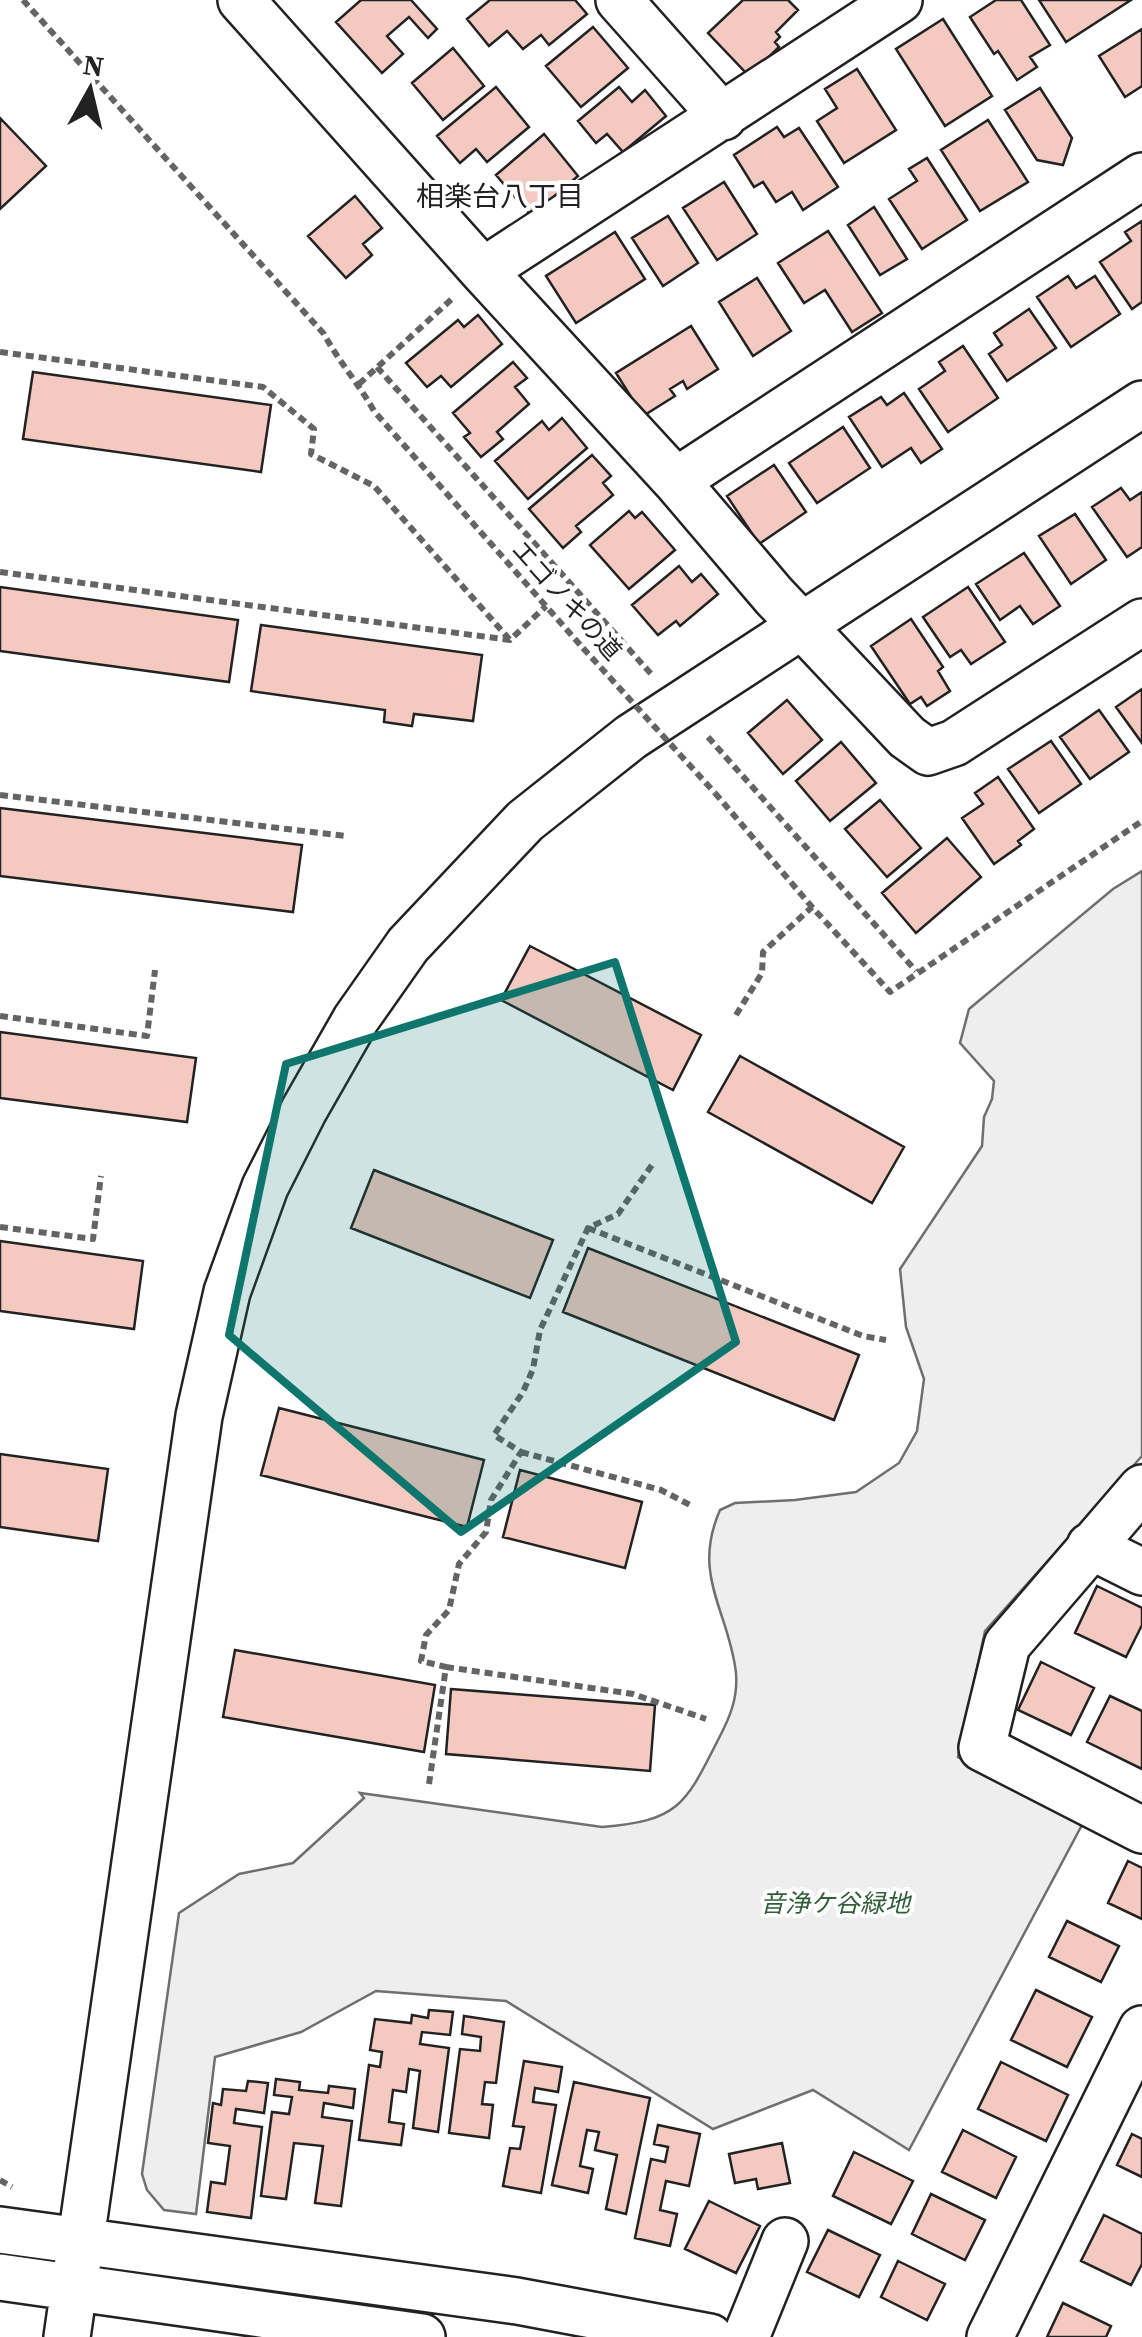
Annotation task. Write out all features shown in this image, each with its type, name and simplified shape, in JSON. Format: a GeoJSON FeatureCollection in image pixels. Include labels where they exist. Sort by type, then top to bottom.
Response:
{"type":"FeatureCollection","features":[{"type":"Feature","properties":{"kind":"street"},"geometry":{"type":"LineString","coordinates":[[241,0],[676,480],[800,625],[907,737],[928,752],[954,743],[1142,622]]}},
{"type":"Feature","properties":{"kind":"street"},"geometry":{"type":"LineString","coordinates":[[619,0],[723,117]]}},
{"type":"Feature","properties":{"kind":"street"},"geometry":{"type":"LineString","coordinates":[[483,271],[899,0]]}},
{"type":"Feature","properties":{"kind":"street"},"geometry":{"type":"LineString","coordinates":[[676,480],[1142,176]]}},
{"type":"Feature","properties":{"kind":"street"},"geometry":{"type":"LineString","coordinates":[[67,2337],[199,1416],[227,1292],[266,1187],[346,1036],[408,945],[524,822],[631,737],[1142,404]]}},
{"type":"Feature","properties":{"kind":"street"},"geometry":{"type":"LineString","coordinates":[[1142,1488],[1007,1645],[982,1748],[1142,1830]]}},
{"type":"Feature","properties":{"kind":"street"},"geometry":{"type":"LineString","coordinates":[[1090,1546],[1142,1572]]}},
{"type":"Feature","properties":{"kind":"street"},"geometry":{"type":"LineString","coordinates":[[990,2337],[1142,2029]]}},
{"type":"Feature","properties":{"kind":"street"},"geometry":{"type":"LineString","coordinates":[[0,2230],[516,2301],[710,2337]]}},
{"type":"Feature","properties":{"kind":"street"},"geometry":{"type":"LineString","coordinates":[[746,2337],[785,2241]]}},
{"type":"Feature","properties":{"kind":"street"},"geometry":{"type":"LineString","coordinates":[[0,2277],[422,2337]]}},
{"type":"Feature","properties":{"kind":"path","name":"エゴノキの道"},"geometry":{"type":"LineString","coordinates":[[23,0],[324,334],[339,363],[359,384],[374,411],[890,992],[1142,821]]}},
{"type":"Feature","properties":{"kind":"path"},"geometry":{"type":"LineString","coordinates":[[359,384],[483,271]]}},
{"type":"Feature","properties":{"kind":"path"},"geometry":{"type":"LineString","coordinates":[[0,352],[263,387],[314,429],[311,454],[374,486],[510,640]]}},
{"type":"Feature","properties":{"kind":"path"},"geometry":{"type":"LineString","coordinates":[[377,367],[653,676]]}},
{"type":"Feature","properties":{"kind":"path"},"geometry":{"type":"LineString","coordinates":[[0,572],[510,640]]}},
{"type":"Feature","properties":{"kind":"path"},"geometry":{"type":"LineString","coordinates":[[510,640],[546,606]]}},
{"type":"Feature","properties":{"kind":"path"},"geometry":{"type":"LineString","coordinates":[[704,732],[916,972]]}},
{"type":"Feature","properties":{"kind":"path"},"geometry":{"type":"LineString","coordinates":[[0,795],[346,836]]}},
{"type":"Feature","properties":{"kind":"path"},"geometry":{"type":"LineString","coordinates":[[736,1015],[762,973],[763,952],[812,907]]}},
{"type":"Feature","properties":{"kind":"path"},"geometry":{"type":"LineString","coordinates":[[0,1016],[147,1036],[155,970]]}},
{"type":"Feature","properties":{"kind":"path"},"geometry":{"type":"LineString","coordinates":[[654,1162],[618,1214],[588,1228],[540,1330],[533,1369],[523,1392],[494,1435],[521,1452],[661,1490],[692,1506]]}},
{"type":"Feature","properties":{"kind":"path"},"geometry":{"type":"LineString","coordinates":[[0,1227],[93,1239],[101,1176]]}},
{"type":"Feature","properties":{"kind":"path"},"geometry":{"type":"LineString","coordinates":[[588,1228],[863,1336],[886,1340]]}},
{"type":"Feature","properties":{"kind":"path"},"geometry":{"type":"LineString","coordinates":[[521,1452],[491,1500],[486,1532],[459,1564],[449,1610],[426,1635],[421,1661],[633,1694],[706,1719]]}},
{"type":"Feature","properties":{"kind":"path"},"geometry":{"type":"LineString","coordinates":[[428,1784],[446,1667]]}},
{"type":"Feature","properties":{"kind":"highlighted area"},"geometry":{"type":"Polygon","coordinates":[[[615,962],[736,1342],[461,1532],[229,1335],[286,1064],[615,962]]]}},
{"type":"Feature","properties":{"kind":"green space","name":"音浄ケ谷緑地"},"geometry":{"type":"Polygon","coordinates":[[[1142,871],[1142,1456],[985,1631],[958,1757],[1083,1823],[909,2150],[813,2090],[713,2129],[506,2001],[376,1991],[301,2032],[215,2057],[196,2214],[164,2210],[147,2190],[142,2174],[179,1913],[239,1874],[293,1863],[364,1798],[360,1793],[602,1827],[649,1820],[677,1805],[688,1793],[727,1722],[736,1691],[732,1651],[710,1574],[712,1533],[720,1510],[735,1503],[856,1492],[899,1463],[917,1431],[924,1379],[906,1327],[900,1269],[982,1146],[984,1117],[992,1099],[994,1081],[960,1043],[969,1009],[1113,889],[1142,871]]]}},
{"type":"Feature","properties":{"kind":"building"},"geometry":{"type":"Polygon","coordinates":[[[361,0],[411,0],[437,29],[428,38],[409,17],[387,36],[403,54],[382,73],[336,22],[361,0]]]}},
{"type":"Feature","properties":{"kind":"building"},"geometry":{"type":"Polygon","coordinates":[[[490,0],[575,0],[587,14],[549,45],[541,35],[523,49],[507,31],[489,46],[467,19],[490,0]]]}},
{"type":"Feature","properties":{"kind":"building"},"geometry":{"type":"Polygon","coordinates":[[[743,0],[788,0],[798,10],[776,32],[779,47],[749,76],[708,33],[743,0]]]}},
{"type":"Feature","properties":{"kind":"building"},"geometry":{"type":"Polygon","coordinates":[[[996,0],[1021,0],[1050,45],[1030,57],[1037,67],[1017,80],[970,17],[996,0]]]}},
{"type":"Feature","properties":{"kind":"building"},"geometry":{"type":"Polygon","coordinates":[[[1039,0],[1131,0],[1066,42],[1039,0]]]}},
{"type":"Feature","properties":{"kind":"building"},"geometry":{"type":"Polygon","coordinates":[[[943,19],[992,96],[945,126],[896,49],[943,19]]]}},
{"type":"Feature","properties":{"kind":"building"},"geometry":{"type":"Polygon","coordinates":[[[593,27],[628,68],[581,107],[546,66],[593,27]]]}},
{"type":"Feature","properties":{"kind":"building"},"geometry":{"type":"Polygon","coordinates":[[[1142,29],[1142,86],[1125,97],[1099,56],[1142,29]]]}},
{"type":"Feature","properties":{"kind":"building"},"geometry":{"type":"Polygon","coordinates":[[[453,48],[484,86],[443,120],[412,83],[453,48]]]}},
{"type":"Feature","properties":{"kind":"building"},"geometry":{"type":"Polygon","coordinates":[[[857,69],[896,130],[844,163],[817,121],[837,108],[825,89],[857,69]]]}},
{"type":"Feature","properties":{"kind":"building"},"geometry":{"type":"Polygon","coordinates":[[[496,87],[529,127],[487,162],[476,149],[460,163],[437,136],[496,87]]]}},
{"type":"Feature","properties":{"kind":"building"},"geometry":{"type":"Polygon","coordinates":[[[619,87],[632,102],[645,90],[666,116],[623,152],[607,134],[596,143],[578,121],[619,87]]]}},
{"type":"Feature","properties":{"kind":"building"},"geometry":{"type":"Polygon","coordinates":[[[1040,88],[1072,138],[1063,165],[1037,160],[1005,110],[1040,88]]]}},
{"type":"Feature","properties":{"kind":"building"},"geometry":{"type":"Polygon","coordinates":[[[0,118],[46,166],[0,209],[0,118]]]}},
{"type":"Feature","properties":{"kind":"building"},"geometry":{"type":"Polygon","coordinates":[[[988,120],[1028,182],[980,211],[941,150],[988,120]]]}},
{"type":"Feature","properties":{"kind":"building"},"geometry":{"type":"Polygon","coordinates":[[[777,127],[784,137],[799,128],[838,187],[803,210],[792,192],[776,202],[763,182],[754,187],[734,155],[777,127]]]}},
{"type":"Feature","properties":{"kind":"building"},"geometry":{"type":"Polygon","coordinates":[[[544,134],[578,176],[531,216],[496,175],[544,134]]]}},
{"type":"Feature","properties":{"kind":"building"},"geometry":{"type":"Polygon","coordinates":[[[927,158],[967,220],[922,249],[889,199],[917,181],[909,169],[927,158]]]}},
{"type":"Feature","properties":{"kind":"building"},"geometry":{"type":"Polygon","coordinates":[[[724,182],[757,234],[717,260],[683,208],[724,182]]]}},
{"type":"Feature","properties":{"kind":"building"},"geometry":{"type":"Polygon","coordinates":[[[355,196],[382,228],[363,244],[372,255],[346,278],[308,236],[355,196]]]}},
{"type":"Feature","properties":{"kind":"building"},"geometry":{"type":"Polygon","coordinates":[[[874,207],[907,259],[880,275],[848,225],[874,207]]]}},
{"type":"Feature","properties":{"kind":"building"},"geometry":{"type":"Polygon","coordinates":[[[668,216],[698,263],[663,286],[632,238],[668,216]]]}},
{"type":"Feature","properties":{"kind":"building"},"geometry":{"type":"Polygon","coordinates":[[[1142,221],[1142,302],[1132,309],[1100,262],[1131,241],[1125,232],[1142,221]]]}},
{"type":"Feature","properties":{"kind":"building"},"geometry":{"type":"Polygon","coordinates":[[[828,231],[882,313],[852,332],[825,290],[804,303],[778,263],[828,231]]]}},
{"type":"Feature","properties":{"kind":"building"},"geometry":{"type":"Polygon","coordinates":[[[615,232],[645,279],[576,323],[546,276],[615,232]]]}},
{"type":"Feature","properties":{"kind":"building"},"geometry":{"type":"Polygon","coordinates":[[[1068,276],[1076,288],[1095,276],[1120,314],[1071,347],[1037,297],[1068,276]]]}},
{"type":"Feature","properties":{"kind":"building"},"geometry":{"type":"Polygon","coordinates":[[[757,278],[791,331],[753,356],[719,302],[757,278]]]}},
{"type":"Feature","properties":{"kind":"building"},"geometry":{"type":"Polygon","coordinates":[[[1029,309],[1056,348],[1007,381],[989,354],[1002,345],[994,333],[1029,309]]]}},
{"type":"Feature","properties":{"kind":"building"},"geometry":{"type":"Polygon","coordinates":[[[478,315],[502,344],[451,387],[441,376],[427,387],[406,363],[458,320],[464,327],[478,315]]]}},
{"type":"Feature","properties":{"kind":"building"},"geometry":{"type":"Polygon","coordinates":[[[691,326],[718,369],[687,389],[683,381],[670,389],[675,396],[643,416],[616,373],[691,326]]]}},
{"type":"Feature","properties":{"kind":"building"},"geometry":{"type":"Polygon","coordinates":[[[963,346],[998,398],[948,432],[919,389],[945,371],[939,362],[963,346]]]}},
{"type":"Feature","properties":{"kind":"building"},"geometry":{"type":"Polygon","coordinates":[[[513,362],[527,378],[515,387],[529,404],[497,432],[503,439],[481,457],[464,437],[470,433],[453,413],[513,362]]]}},
{"type":"Feature","properties":{"kind":"building"},"geometry":{"type":"Polygon","coordinates":[[[33,372],[271,405],[261,472],[23,439],[33,372]]]}},
{"type":"Feature","properties":{"kind":"building"},"geometry":{"type":"Polygon","coordinates":[[[904,393],[942,449],[921,463],[911,448],[882,467],[849,417],[881,397],[887,405],[904,393]]]}},
{"type":"Feature","properties":{"kind":"building"},"geometry":{"type":"Polygon","coordinates":[[[562,418],[587,448],[528,499],[495,461],[542,421],[549,430],[562,418]]]}},
{"type":"Feature","properties":{"kind":"building"},"geometry":{"type":"Polygon","coordinates":[[[843,427],[870,468],[817,503],[789,463],[843,427]]]}},
{"type":"Feature","properties":{"kind":"building"},"geometry":{"type":"Polygon","coordinates":[[[592,455],[611,476],[603,483],[613,495],[576,526],[581,532],[563,548],[529,509],[592,455]]]}},
{"type":"Feature","properties":{"kind":"building"},"geometry":{"type":"Polygon","coordinates":[[[774,465],[806,512],[759,544],[727,496],[774,465]]]}},
{"type":"Feature","properties":{"kind":"building"},"geometry":{"type":"Polygon","coordinates":[[[1121,488],[1130,500],[1142,492],[1142,547],[1127,557],[1092,507],[1121,488]]]}},
{"type":"Feature","properties":{"kind":"building"},"geometry":{"type":"Polygon","coordinates":[[[629,511],[635,518],[642,512],[675,550],[629,589],[590,545],[629,511]]]}},
{"type":"Feature","properties":{"kind":"building"},"geometry":{"type":"Polygon","coordinates":[[[1075,514],[1106,560],[1071,584],[1039,536],[1075,514]]]}},
{"type":"Feature","properties":{"kind":"building"},"geometry":{"type":"Polygon","coordinates":[[[1024,553],[1060,606],[1033,624],[1020,606],[1000,620],[976,584],[1024,553]]]}},
{"type":"Feature","properties":{"kind":"building"},"geometry":{"type":"Polygon","coordinates":[[[679,566],[692,582],[701,574],[718,594],[680,626],[676,621],[658,635],[632,605],[679,566]]]}},
{"type":"Feature","properties":{"kind":"building"},"geometry":{"type":"Polygon","coordinates":[[[0,587],[238,620],[229,682],[0,651],[0,587]]]}},
{"type":"Feature","properties":{"kind":"building"},"geometry":{"type":"Polygon","coordinates":[[[968,587],[1005,642],[971,664],[961,650],[950,657],[923,617],[968,587]]]}},
{"type":"Feature","properties":{"kind":"building"},"geometry":{"type":"Polygon","coordinates":[[[911,619],[943,667],[938,671],[950,691],[927,706],[921,697],[910,704],[871,646],[911,619]]]}},
{"type":"Feature","properties":{"kind":"building"},"geometry":{"type":"Polygon","coordinates":[[[261,625],[482,655],[473,721],[414,714],[412,726],[384,722],[385,710],[251,691],[261,625]]]}},
{"type":"Feature","properties":{"kind":"building"},"geometry":{"type":"Polygon","coordinates":[[[1142,689],[1142,743],[1116,707],[1142,689]]]}},
{"type":"Feature","properties":{"kind":"building"},"geometry":{"type":"Polygon","coordinates":[[[787,700],[822,740],[783,774],[748,733],[787,700]]]}},
{"type":"Feature","properties":{"kind":"building"},"geometry":{"type":"Polygon","coordinates":[[[1099,710],[1129,752],[1090,779],[1060,737],[1099,710]]]}},
{"type":"Feature","properties":{"kind":"building"},"geometry":{"type":"Polygon","coordinates":[[[1051,741],[1081,784],[1039,813],[1008,769],[1051,741]]]}},
{"type":"Feature","properties":{"kind":"building"},"geometry":{"type":"Polygon","coordinates":[[[841,742],[876,783],[830,821],[796,781],[841,742]]]}},
{"type":"Feature","properties":{"kind":"building"},"geometry":{"type":"Polygon","coordinates":[[[998,777],[1034,829],[1018,841],[1021,845],[994,864],[962,818],[983,804],[975,793],[998,777]]]}},
{"type":"Feature","properties":{"kind":"building"},"geometry":{"type":"Polygon","coordinates":[[[880,800],[921,848],[887,877],[845,829],[880,800]]]}},
{"type":"Feature","properties":{"kind":"building"},"geometry":{"type":"Polygon","coordinates":[[[0,808],[302,845],[293,912],[0,876],[0,808]]]}},
{"type":"Feature","properties":{"kind":"building"},"geometry":{"type":"Polygon","coordinates":[[[947,838],[981,877],[916,933],[882,893],[947,838]]]}},
{"type":"Feature","properties":{"kind":"building"},"geometry":{"type":"Polygon","coordinates":[[[530,946],[701,1035],[673,1090],[501,1000],[530,946]]]}},
{"type":"Feature","properties":{"kind":"building"},"geometry":{"type":"Polygon","coordinates":[[[0,1032],[196,1058],[187,1122],[0,1098],[0,1032]]]}},
{"type":"Feature","properties":{"kind":"building"},"geometry":{"type":"Polygon","coordinates":[[[740,1056],[904,1147],[872,1203],[708,1112],[740,1056]]]}},
{"type":"Feature","properties":{"kind":"building"},"geometry":{"type":"Polygon","coordinates":[[[374,1170],[553,1240],[530,1298],[351,1228],[374,1170]]]}},
{"type":"Feature","properties":{"kind":"building"},"geometry":{"type":"Polygon","coordinates":[[[0,1241],[143,1261],[134,1329],[0,1311],[0,1241]]]}},
{"type":"Feature","properties":{"kind":"building"},"geometry":{"type":"Polygon","coordinates":[[[588,1248],[859,1355],[834,1420],[563,1312],[588,1248]]]}},
{"type":"Feature","properties":{"kind":"building"},"geometry":{"type":"Polygon","coordinates":[[[279,1408],[484,1460],[467,1527],[261,1475],[279,1408]]]}},
{"type":"Feature","properties":{"kind":"building"},"geometry":{"type":"Polygon","coordinates":[[[0,1454],[108,1469],[98,1541],[0,1527],[0,1454]]]}},
{"type":"Feature","properties":{"kind":"building"},"geometry":{"type":"Polygon","coordinates":[[[520,1470],[642,1502],[625,1568],[503,1537],[520,1470]]]}},
{"type":"Feature","properties":{"kind":"building"},"geometry":{"type":"Polygon","coordinates":[[[1097,1586],[1142,1608],[1142,1625],[1126,1657],[1075,1633],[1097,1586]]]}},
{"type":"Feature","properties":{"kind":"building"},"geometry":{"type":"Polygon","coordinates":[[[235,1650],[435,1685],[424,1752],[223,1717],[235,1650]]]}},
{"type":"Feature","properties":{"kind":"building"},"geometry":{"type":"Polygon","coordinates":[[[1041,1662],[1094,1688],[1071,1735],[1018,1710],[1041,1662]]]}},
{"type":"Feature","properties":{"kind":"building"},"geometry":{"type":"Polygon","coordinates":[[[451,1689],[655,1705],[650,1771],[446,1754],[451,1689]]]}},
{"type":"Feature","properties":{"kind":"building"},"geometry":{"type":"Polygon","coordinates":[[[1110,1696],[1142,1711],[1142,1769],[1087,1742],[1110,1696]]]}},
{"type":"Feature","properties":{"kind":"building"},"geometry":{"type":"Polygon","coordinates":[[[1128,1861],[1142,1868],[1142,1919],[1108,1903],[1128,1861]]]}},
{"type":"Feature","properties":{"kind":"building"},"geometry":{"type":"Polygon","coordinates":[[[1067,1921],[1119,1946],[1101,1982],[1049,1957],[1067,1921]]]}},
{"type":"Feature","properties":{"kind":"building"},"geometry":{"type":"Polygon","coordinates":[[[1036,1990],[1092,2017],[1067,2067],[1011,2040],[1036,1990]]]}},
{"type":"Feature","properties":{"kind":"building"},"geometry":{"type":"Polygon","coordinates":[[[429,2010],[453,2012],[450,2035],[422,2032],[420,2044],[449,2048],[438,2132],[413,2128],[420,2071],[409,2069],[406,2092],[393,2090],[389,2122],[404,2124],[401,2145],[359,2140],[369,2065],[380,2067],[382,2052],[370,2050],[375,2019],[411,2023],[412,2015],[428,2018],[429,2010]]]}},
{"type":"Feature","properties":{"kind":"building"},"geometry":{"type":"Polygon","coordinates":[[[464,2016],[504,2022],[496,2083],[485,2082],[482,2104],[493,2105],[489,2138],[449,2133],[460,2049],[480,2051],[481,2037],[462,2034],[464,2016]]]}},
{"type":"Feature","properties":{"kind":"building"},"geometry":{"type":"Polygon","coordinates":[[[524,2061],[562,2067],[558,2092],[535,2088],[533,2102],[556,2105],[541,2193],[503,2186],[510,2148],[520,2149],[524,2127],[513,2126],[524,2061]]]}},
{"type":"Feature","properties":{"kind":"building"},"geometry":{"type":"Polygon","coordinates":[[[1001,2062],[1068,2095],[1046,2141],[978,2109],[1001,2062]]]}},
{"type":"Feature","properties":{"kind":"building"},"geometry":{"type":"Polygon","coordinates":[[[276,2079],[300,2082],[299,2090],[328,2093],[329,2086],[355,2089],[353,2108],[324,2103],[322,2117],[352,2121],[341,2206],[315,2203],[323,2146],[294,2143],[286,2199],[261,2196],[272,2112],[289,2114],[292,2097],[274,2095],[276,2079]]]}},
{"type":"Feature","properties":{"kind":"building"},"geometry":{"type":"Polygon","coordinates":[[[248,2081],[268,2083],[264,2113],[236,2109],[234,2123],[262,2127],[251,2218],[207,2212],[211,2182],[225,2184],[230,2146],[208,2143],[213,2103],[221,2105],[223,2089],[246,2091],[248,2081]]]}},
{"type":"Feature","properties":{"kind":"building"},"geometry":{"type":"Polygon","coordinates":[[[574,2082],[650,2098],[626,2214],[606,2209],[617,2155],[595,2150],[599,2132],[587,2130],[580,2166],[593,2169],[588,2193],[552,2185],[574,2082]]]}},
{"type":"Feature","properties":{"kind":"building"},"geometry":{"type":"Polygon","coordinates":[[[658,2125],[700,2134],[689,2186],[666,2181],[660,2210],[677,2214],[670,2246],[635,2238],[651,2159],[665,2162],[668,2147],[654,2144],[658,2125]]]}},
{"type":"Feature","properties":{"kind":"building"},"geometry":{"type":"Polygon","coordinates":[[[963,2130],[1016,2157],[996,2198],[942,2172],[963,2130]]]}},
{"type":"Feature","properties":{"kind":"building"},"geometry":{"type":"Polygon","coordinates":[[[1132,2134],[1142,2139],[1142,2177],[1117,2165],[1132,2134]]]}},
{"type":"Feature","properties":{"kind":"building"},"geometry":{"type":"Polygon","coordinates":[[[782,2143],[790,2183],[758,2189],[756,2179],[735,2183],[729,2154],[782,2143]]]}},
{"type":"Feature","properties":{"kind":"building"},"geometry":{"type":"Polygon","coordinates":[[[854,2152],[913,2181],[891,2224],[833,2196],[854,2152]]]}},
{"type":"Feature","properties":{"kind":"building"},"geometry":{"type":"Polygon","coordinates":[[[931,2194],[985,2220],[965,2260],[912,2234],[931,2194]]]}},
{"type":"Feature","properties":{"kind":"building"},"geometry":{"type":"Polygon","coordinates":[[[709,2201],[760,2226],[736,2273],[685,2249],[709,2201]]]}},
{"type":"Feature","properties":{"kind":"building"},"geometry":{"type":"Polygon","coordinates":[[[1104,2215],[1142,2234],[1142,2264],[1131,2285],[1081,2261],[1104,2215]]]}},
{"type":"Feature","properties":{"kind":"building"},"geometry":{"type":"Polygon","coordinates":[[[828,2230],[880,2255],[859,2297],[807,2272],[828,2230]]]}},
{"type":"Feature","properties":{"kind":"building"},"geometry":{"type":"Polygon","coordinates":[[[898,2261],[945,2284],[927,2320],[881,2297],[898,2261]]]}},
{"type":"Feature","properties":{"kind":"building"},"geometry":{"type":"Polygon","coordinates":[[[1063,2303],[1111,2326],[1106,2337],[1047,2337],[1063,2303]]]}},
{"type":"Feature","properties":{"kind":"district","name":"相楽台八丁目"},"geometry":{"type":"Point","coordinates":[500,196]}}]}
